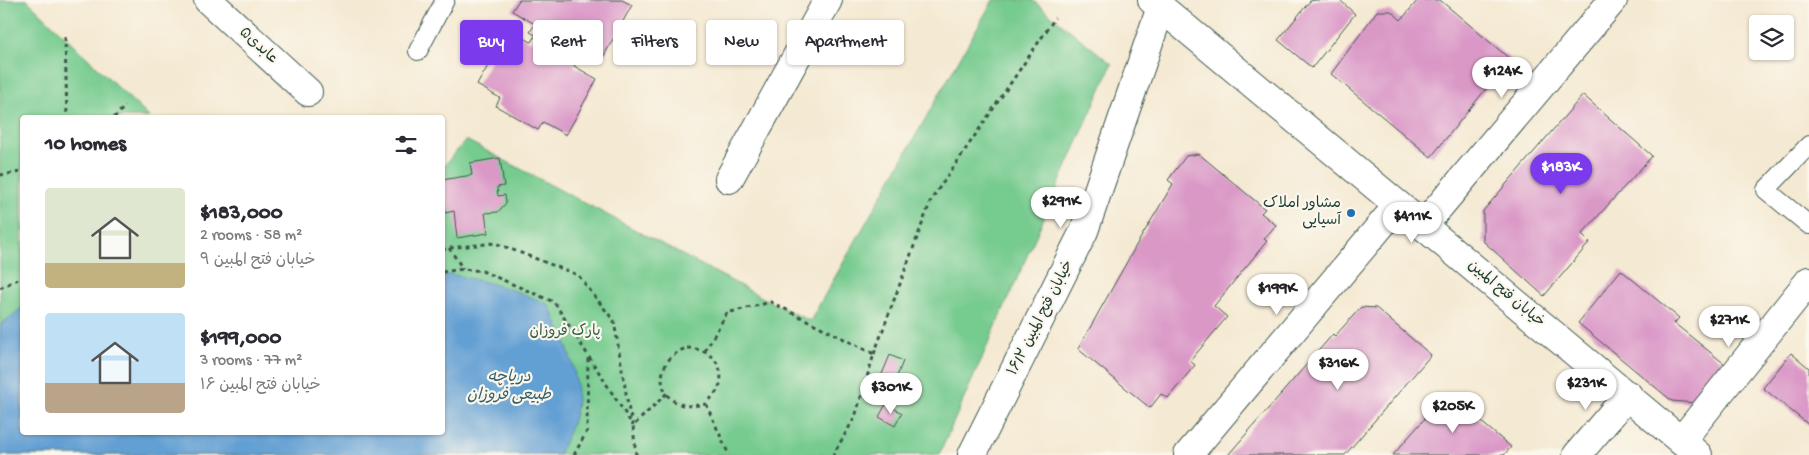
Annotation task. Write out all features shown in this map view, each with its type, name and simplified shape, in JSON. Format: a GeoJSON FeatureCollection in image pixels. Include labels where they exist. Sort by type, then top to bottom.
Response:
{"type":"FeatureCollection","features":[{"type":"Feature","properties":{"kind":"street","name":"عابدی۵"},"geometry":{"type":"LineString","coordinates":[[208,0],[308,92]]}},
{"type":"Feature","properties":{"kind":"street"},"geometry":{"type":"LineString","coordinates":[[730,179],[828,0]]}},
{"type":"Feature","properties":{"kind":"street"},"geometry":{"type":"LineString","coordinates":[[1423,226],[1614,0]]}},
{"type":"Feature","properties":{"kind":"street","name":"خیابان فتح المبین"},"geometry":{"type":"LineString","coordinates":[[1156,4],[1690,448]]}},
{"type":"Feature","properties":{"kind":"street","name":"خیابان فتح المبین ۱۶/۲"},"geometry":{"type":"LineString","coordinates":[[972,455],[1084,232],[1156,4]]}},
{"type":"Feature","properties":{"kind":"street"},"geometry":{"type":"LineString","coordinates":[[1188,455],[1398,205]]}},
{"type":"Feature","properties":{"kind":"street"},"geometry":{"type":"LineString","coordinates":[[1690,448],[1809,281]]}},
{"type":"Feature","properties":{"kind":"street"},"geometry":{"type":"LineString","coordinates":[[1577,455],[1628,395]]}},
{"type":"Feature","properties":{"kind":"lane"},"geometry":{"type":"LineString","coordinates":[[418,51],[445,0]]}},
{"type":"Feature","properties":{"kind":"lane"},"geometry":{"type":"LineString","coordinates":[[1809,145],[1766,190],[1809,226]]}},
{"type":"Feature","properties":{"kind":"path"},"geometry":{"type":"LineString","coordinates":[[833,455],[855,417],[874,354],[931,200],[1055,18]]}},
{"type":"Feature","properties":{"kind":"path"},"geometry":{"type":"LineString","coordinates":[[65,37],[67,115]]}},
{"type":"Feature","properties":{"kind":"path"},"geometry":{"type":"LineString","coordinates":[[117,115],[125,106]]}},
{"type":"Feature","properties":{"kind":"path"},"geometry":{"type":"LineString","coordinates":[[0,174],[20,172]]}},
{"type":"Feature","properties":{"kind":"path"},"geometry":{"type":"LineString","coordinates":[[445,249],[495,244],[578,275],[614,321],[633,426],[636,455]]}},
{"type":"Feature","properties":{"kind":"path"},"geometry":{"type":"LineString","coordinates":[[449,248],[463,269]]}},
{"type":"Feature","properties":{"kind":"path"},"geometry":{"type":"LineString","coordinates":[[445,272],[463,269],[482,271],[554,302],[633,426]]}},
{"type":"Feature","properties":{"kind":"path"},"geometry":{"type":"LineString","coordinates":[[0,288],[20,278]]}},
{"type":"Feature","properties":{"kind":"path"},"geometry":{"type":"LineString","coordinates":[[705,351],[727,313],[771,302],[874,354]]}},
{"type":"Feature","properties":{"kind":"path"},"geometry":{"type":"LineString","coordinates":[[696,348],[705,351],[716,361],[720,374],[720,384],[716,393],[706,404],[682,405],[673,400],[667,393],[663,384],[662,374],[664,365],[677,350],[696,348]]}},
{"type":"Feature","properties":{"kind":"path"},"geometry":{"type":"LineString","coordinates":[[574,455],[587,431],[588,355]]}},
{"type":"Feature","properties":{"kind":"path"},"geometry":{"type":"LineString","coordinates":[[633,426],[667,393]]}},
{"type":"Feature","properties":{"kind":"path"},"geometry":{"type":"LineString","coordinates":[[706,404],[729,455]]}},
{"type":"Feature","properties":{"kind":"green space","name":"پارک فروزان"},"geometry":{"type":"Polygon","coordinates":[[[0,0],[27,0],[147,115],[20,115],[20,435],[445,435],[445,165],[466,140],[810,321],[993,0],[1032,0],[1112,64],[939,455],[0,455],[0,0]]]}},
{"type":"Feature","properties":{"kind":"water","name":"دریاچه طبیعی فروزان"},"geometry":{"type":"Polygon","coordinates":[[[449,274],[500,286],[525,294],[549,305],[568,351],[577,387],[575,414],[559,455],[0,455],[0,325],[20,310],[20,435],[445,435],[445,276],[449,274]]]}},
{"type":"Feature","properties":{"kind":"building"},"geometry":{"type":"Polygon","coordinates":[[[519,0],[622,0],[632,5],[624,20],[613,20],[613,39],[603,57],[603,20],[533,20],[533,23],[512,11],[519,0]]]}},
{"type":"Feature","properties":{"kind":"building"},"geometry":{"type":"Polygon","coordinates":[[[1340,0],[1355,14],[1312,68],[1278,40],[1310,1],[1340,0]]]}},
{"type":"Feature","properties":{"kind":"building"},"geometry":{"type":"Polygon","coordinates":[[[1418,0],[1440,0],[1510,59],[1431,157],[1331,74],[1377,11],[1391,11],[1401,20],[1418,0]]]}},
{"type":"Feature","properties":{"kind":"building"},"geometry":{"type":"Polygon","coordinates":[[[523,37],[531,42],[533,39],[533,65],[575,65],[597,79],[566,135],[543,122],[538,130],[496,106],[500,98],[477,85],[488,65],[523,65],[523,37]]]}},
{"type":"Feature","properties":{"kind":"building"},"geometry":{"type":"Polygon","coordinates":[[[1583,95],[1652,156],[1582,234],[1590,242],[1544,296],[1483,241],[1483,211],[1583,95]]]}},
{"type":"Feature","properties":{"kind":"building"},"geometry":{"type":"Polygon","coordinates":[[[1199,154],[1265,209],[1261,213],[1276,225],[1264,239],[1267,241],[1214,306],[1227,317],[1190,361],[1195,365],[1168,398],[1161,394],[1150,408],[1078,349],[1173,184],[1168,180],[1186,156],[1199,154]]]}},
{"type":"Feature","properties":{"kind":"building"},"geometry":{"type":"Polygon","coordinates":[[[500,158],[504,186],[497,187],[498,196],[505,195],[506,203],[498,212],[485,213],[488,233],[457,238],[454,211],[445,213],[445,180],[472,175],[470,163],[500,158]]]}},
{"type":"Feature","properties":{"kind":"building"},"geometry":{"type":"Polygon","coordinates":[[[1621,270],[1679,318],[1674,323],[1726,365],[1695,403],[1672,401],[1578,323],[1621,270]]]}},
{"type":"Feature","properties":{"kind":"building"},"geometry":{"type":"Polygon","coordinates":[[[1361,307],[1376,308],[1431,355],[1345,455],[1228,455],[1333,334],[1335,336],[1361,307]]]}},
{"type":"Feature","properties":{"kind":"building"},"geometry":{"type":"Polygon","coordinates":[[[1791,353],[1809,368],[1809,425],[1763,388],[1791,353]]]}},
{"type":"Feature","properties":{"kind":"building"},"geometry":{"type":"Polygon","coordinates":[[[890,355],[903,361],[891,392],[877,386],[890,355]]]}},
{"type":"Feature","properties":{"kind":"building"},"geometry":{"type":"Polygon","coordinates":[[[1447,393],[1511,447],[1504,455],[1393,455],[1447,393]]]}},
{"type":"Feature","properties":{"kind":"building"},"geometry":{"type":"Polygon","coordinates":[[[886,404],[902,413],[895,426],[879,417],[886,404]]]}},
{"type":"Feature","properties":{"kind":"place","name":"مشاور املاک آسیایی"},"geometry":{"type":"Point","coordinates":[1351,213]}}]}
